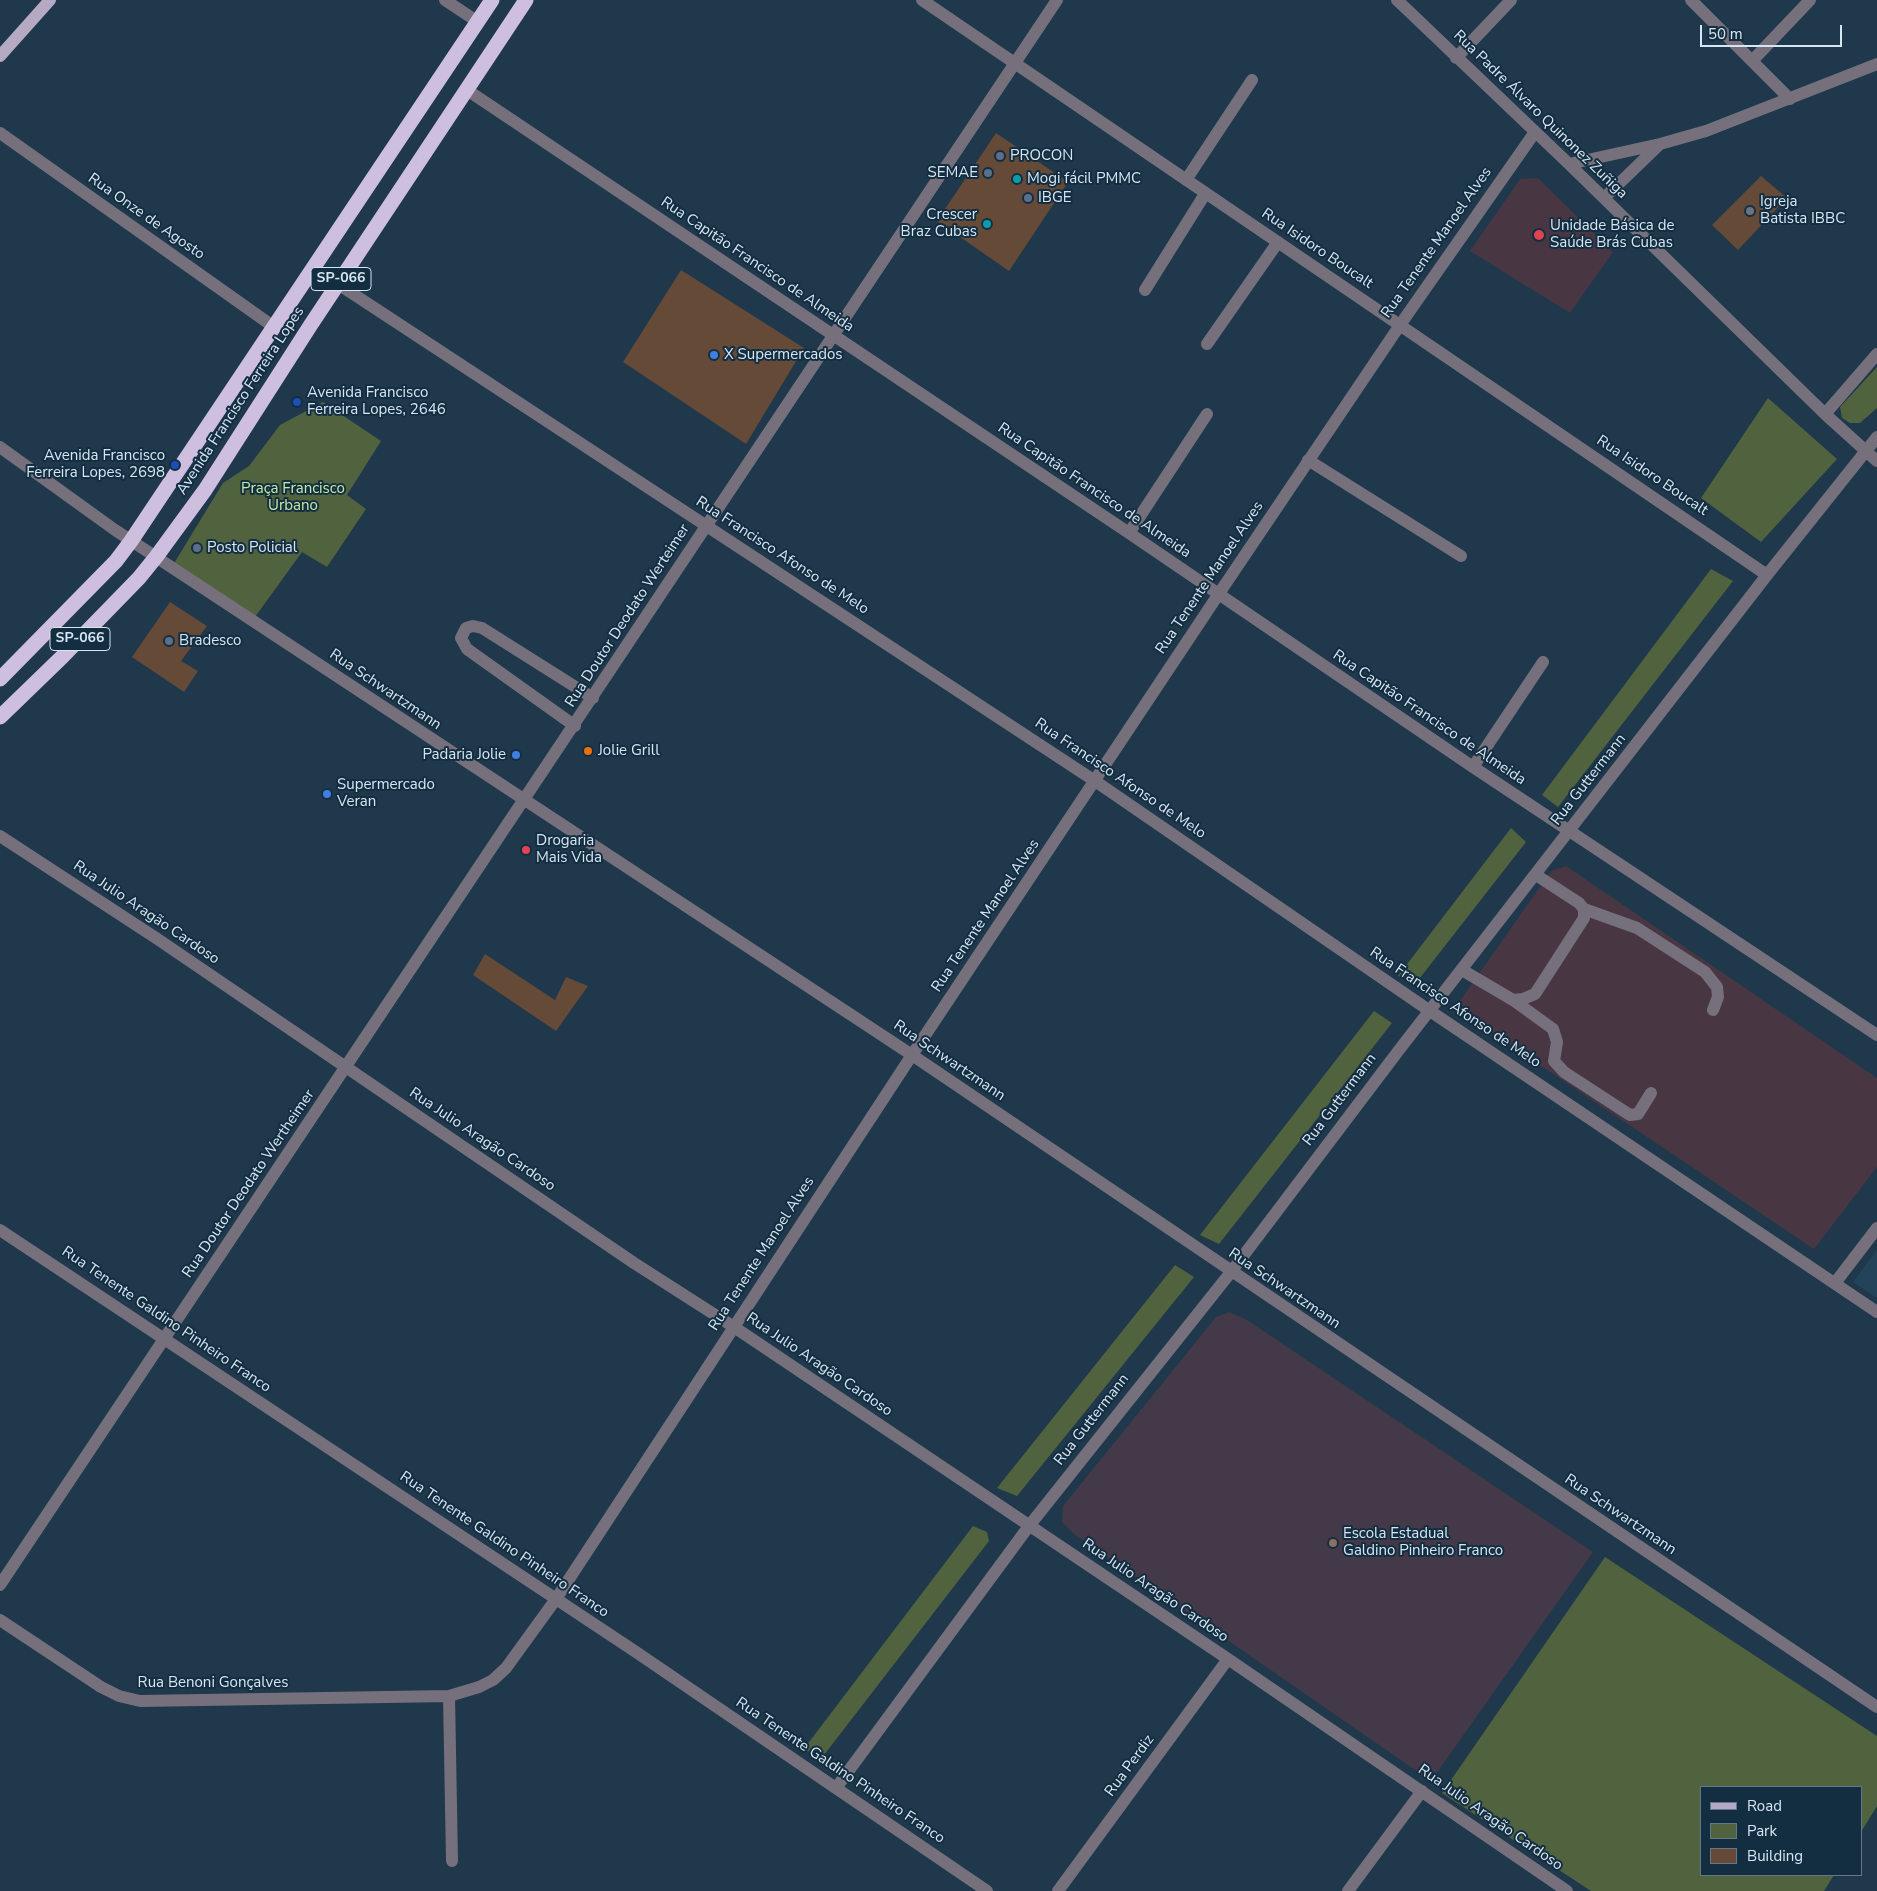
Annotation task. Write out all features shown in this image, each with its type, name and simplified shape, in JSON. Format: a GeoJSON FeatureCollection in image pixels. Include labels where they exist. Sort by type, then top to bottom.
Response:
{"type":"FeatureCollection","features":[{"type":"Feature","properties":{"kind":"highway","name":"Avenida Francisco Ferreira Lopes"},"geometry":{"type":"LineString","coordinates":[[0,679],[97,581],[131,541],[492,0]]}},
{"type":"Feature","properties":{"kind":"highway","name":"Avenida Francisco Ferreira Lopes"},"geometry":{"type":"LineString","coordinates":[[0,717],[63,656],[139,578],[156,557],[205,490],[338,284],[526,0]]}},
{"type":"Feature","properties":{"kind":"main road"},"geometry":{"type":"LineString","coordinates":[[0,56],[50,0]]}},
{"type":"Feature","properties":{"kind":"street"},"geometry":{"type":"LineString","coordinates":[[445,0],[478,22]]}},
{"type":"Feature","properties":{"kind":"street","name":"Rua Isidoro Boucalt"},"geometry":{"type":"LineString","coordinates":[[922,0],[1017,62],[1205,194],[1767,574]]}},
{"type":"Feature","properties":{"kind":"street","name":"Rua Doutor Deodato Werteimer"},"geometry":{"type":"LineString","coordinates":[[525,801],[833,335],[1058,0]]}},
{"type":"Feature","properties":{"kind":"street","name":"Rua Padre Álvaro Quinonez Zuñiga"},"geometry":{"type":"LineString","coordinates":[[1397,0],[1877,462]]}},
{"type":"Feature","properties":{"kind":"street"},"geometry":{"type":"LineString","coordinates":[[1456,58],[1511,0]]}},
{"type":"Feature","properties":{"kind":"street"},"geometry":{"type":"LineString","coordinates":[[1691,0],[1790,99]]}},
{"type":"Feature","properties":{"kind":"street"},"geometry":{"type":"LineString","coordinates":[[1752,62],[1810,0]]}},
{"type":"Feature","properties":{"kind":"street"},"geometry":{"type":"LineString","coordinates":[[1569,164],[1660,144],[1706,131],[1877,64]]}},
{"type":"Feature","properties":{"kind":"street"},"geometry":{"type":"LineString","coordinates":[[1186,180],[1252,80]]}},
{"type":"Feature","properties":{"kind":"street","name":"Rua Capitão Francisco de Almeida"},"geometry":{"type":"LineString","coordinates":[[467,90],[1129,533],[1570,832],[1877,1035]]}},
{"type":"Feature","properties":{"kind":"street","name":"Rua Tenente Manoel Alves"},"geometry":{"type":"LineString","coordinates":[[449,1696],[479,1687],[500,1674],[556,1599],[912,1055],[1308,460],[1535,132]]}},
{"type":"Feature","properties":{"kind":"street","name":"Rua Onze de Agosto"},"geometry":{"type":"LineString","coordinates":[[0,133],[274,327]]}},
{"type":"Feature","properties":{"kind":"street"},"geometry":{"type":"LineString","coordinates":[[1604,198],[1660,144]]}},
{"type":"Feature","properties":{"kind":"street"},"geometry":{"type":"LineString","coordinates":[[1145,290],[1205,194]]}},
{"type":"Feature","properties":{"kind":"street"},"geometry":{"type":"LineString","coordinates":[[1207,344],[1278,242]]}},
{"type":"Feature","properties":{"kind":"street","name":"Rua Francisco Afonso de Melo"},"geometry":{"type":"LineString","coordinates":[[338,284],[1095,781],[1430,1011],[1877,1312]]}},
{"type":"Feature","properties":{"kind":"street"},"geometry":{"type":"LineString","coordinates":[[1825,414],[1877,354]]}},
{"type":"Feature","properties":{"kind":"street"},"geometry":{"type":"LineString","coordinates":[[1129,533],[1206,414]]}},
{"type":"Feature","properties":{"kind":"street","name":"Rua Guttermann"},"geometry":{"type":"LineString","coordinates":[[836,1788],[1029,1526],[1231,1272],[1767,574],[1877,437]]}},
{"type":"Feature","properties":{"kind":"street","name":"Rua Schwartzmann"},"geometry":{"type":"LineString","coordinates":[[0,447],[131,541],[912,1055],[1877,1707]]}},
{"type":"Feature","properties":{"kind":"street"},"geometry":{"type":"LineString","coordinates":[[1308,460],[1462,556]]}},
{"type":"Feature","properties":{"kind":"street"},"geometry":{"type":"LineString","coordinates":[[575,726],[467,649],[461,638],[466,628],[473,626],[482,628],[593,698]]}},
{"type":"Feature","properties":{"kind":"street"},"geometry":{"type":"LineString","coordinates":[[1473,766],[1544,662]]}},
{"type":"Feature","properties":{"kind":"street","name":"Rua Doutor Deodato Wertheimer"},"geometry":{"type":"LineString","coordinates":[[0,1585],[525,801]]}},
{"type":"Feature","properties":{"kind":"street","name":"Rua Julio Aragão Cardoso"},"geometry":{"type":"LineString","coordinates":[[0,836],[156,938],[634,1263],[734,1327],[1228,1659],[1567,1891]]}},
{"type":"Feature","properties":{"kind":"street"},"geometry":{"type":"LineString","coordinates":[[1536,875],[1579,902],[1584,909],[1637,928],[1705,972],[1718,987],[1718,997],[1713,1010]]}},
{"type":"Feature","properties":{"kind":"street"},"geometry":{"type":"LineString","coordinates":[[1513,1000],[1523,1000],[1535,994],[1584,918],[1584,909]]}},
{"type":"Feature","properties":{"kind":"street"},"geometry":{"type":"LineString","coordinates":[[1462,970],[1513,1000],[1553,1029],[1557,1042],[1554,1061],[1564,1072],[1630,1115],[1638,1114],[1651,1093]]}},
{"type":"Feature","properties":{"kind":"street"},"geometry":{"type":"LineString","coordinates":[[1835,1283],[1877,1228]]}},
{"type":"Feature","properties":{"kind":"street","name":"Rua Tenente Galdino Pinheiro Franco"},"geometry":{"type":"LineString","coordinates":[[0,1230],[556,1599],[986,1891]]}},
{"type":"Feature","properties":{"kind":"street","name":"Rua Benoni Gonçalves"},"geometry":{"type":"LineString","coordinates":[[0,1620],[101,1687],[120,1696],[140,1701],[449,1696]]}},
{"type":"Feature","properties":{"kind":"street","name":"Rua Perdiz"},"geometry":{"type":"LineString","coordinates":[[1058,1891],[1228,1659]]}},
{"type":"Feature","properties":{"kind":"street"},"geometry":{"type":"LineString","coordinates":[[449,1696],[452,1861]]}},
{"type":"Feature","properties":{"kind":"street"},"geometry":{"type":"LineString","coordinates":[[1348,1891],[1422,1791]]}},
{"type":"Feature","properties":{"kind":"shaded area","name":"Unidade Básica de Saúde Brás Cubas"},"geometry":{"type":"Polygon","coordinates":[[[1538,178],[1613,252],[1570,313],[1470,251],[1520,179],[1538,178]]]}},
{"type":"Feature","properties":{"kind":"shaded area"},"geometry":{"type":"Polygon","coordinates":[[[1566,866],[1877,1078],[1877,1167],[1814,1249],[1455,1008],[1551,871],[1566,866]]]}},
{"type":"Feature","properties":{"kind":"shaded area"},"geometry":{"type":"Polygon","coordinates":[[[1877,1250],[1877,1298],[1853,1282],[1877,1250]]]}},
{"type":"Feature","properties":{"kind":"shaded area","name":"Escola Estadual Galdino Pinheiro Franco"},"geometry":{"type":"Polygon","coordinates":[[[1229,1312],[1247,1320],[1593,1552],[1431,1781],[1074,1534],[1062,1522],[1063,1506],[1216,1317],[1229,1312]]]}},
{"type":"Feature","properties":{"kind":"green space"},"geometry":{"type":"Polygon","coordinates":[[[1877,367],[1877,408],[1860,423],[1850,423],[1842,418],[1840,407],[1877,367]]]}},
{"type":"Feature","properties":{"kind":"green space"},"geometry":{"type":"Polygon","coordinates":[[[1768,398],[1837,459],[1761,542],[1701,498],[1768,398]]]}},
{"type":"Feature","properties":{"kind":"green space","name":"Praça Francisco Urbano"},"geometry":{"type":"Polygon","coordinates":[[[323,402],[381,441],[347,495],[366,509],[327,567],[302,552],[255,617],[173,565],[223,483],[249,466],[280,425],[323,402]]]}},
{"type":"Feature","properties":{"kind":"green space"},"geometry":{"type":"Polygon","coordinates":[[[1711,569],[1733,581],[1558,807],[1542,795],[1711,569]]]}},
{"type":"Feature","properties":{"kind":"green space"},"geometry":{"type":"Polygon","coordinates":[[[1511,828],[1526,842],[1416,983],[1398,976],[1511,828]]]}},
{"type":"Feature","properties":{"kind":"green space"},"geometry":{"type":"Polygon","coordinates":[[[1374,1011],[1392,1023],[1219,1244],[1200,1235],[1374,1011]]]}},
{"type":"Feature","properties":{"kind":"green space"},"geometry":{"type":"Polygon","coordinates":[[[1175,1265],[1194,1277],[1017,1496],[997,1488],[1175,1265]]]}},
{"type":"Feature","properties":{"kind":"green space"},"geometry":{"type":"Polygon","coordinates":[[[973,1526],[987,1532],[989,1541],[824,1755],[803,1750],[973,1526]]]}},
{"type":"Feature","properties":{"kind":"green space"},"geometry":{"type":"Polygon","coordinates":[[[1605,1557],[1877,1736],[1877,1806],[1862,1830],[1862,1786],[1700,1786],[1700,1876],[1833,1876],[1824,1891],[1591,1891],[1442,1793],[1605,1557]]]}},
{"type":"Feature","properties":{"kind":"building"},"geometry":{"type":"Polygon","coordinates":[[[996,133],[1068,182],[1009,271],[937,221],[996,133]]]}},
{"type":"Feature","properties":{"kind":"building","name":"Igreja Batista IBBC"},"geometry":{"type":"Polygon","coordinates":[[[1761,176],[1787,198],[1738,250],[1712,225],[1761,176]]]}},
{"type":"Feature","properties":{"kind":"building","name":"X Supermercados"},"geometry":{"type":"Polygon","coordinates":[[[681,270],[804,348],[746,444],[623,362],[681,270]]]}},
{"type":"Feature","properties":{"kind":"building","name":"Bradesco"},"geometry":{"type":"Polygon","coordinates":[[[170,602],[207,626],[181,661],[198,671],[184,692],[132,657],[170,602]]]}},
{"type":"Feature","properties":{"kind":"building"},"geometry":{"type":"Polygon","coordinates":[[[485,954],[555,1000],[566,977],[588,986],[556,1031],[473,975],[485,954]]]}},
{"type":"Feature","properties":{"kind":"place","name":"PROCON"},"geometry":{"type":"Point","coordinates":[1000,156]}},
{"type":"Feature","properties":{"kind":"place","name":"SEMAE"},"geometry":{"type":"Point","coordinates":[988,173]}},
{"type":"Feature","properties":{"kind":"place","name":"Mogi fácil PMMC"},"geometry":{"type":"Point","coordinates":[1017,179]}},
{"type":"Feature","properties":{"kind":"place","name":"IBGE"},"geometry":{"type":"Point","coordinates":[1028,198]}},
{"type":"Feature","properties":{"kind":"place","name":"Igreja Batista IBBC"},"geometry":{"type":"Point","coordinates":[1750,211]}},
{"type":"Feature","properties":{"kind":"place","name":"Crescer Braz Cubas"},"geometry":{"type":"Point","coordinates":[987,224]}},
{"type":"Feature","properties":{"kind":"place","name":"Unidade Básica de Saúde Brás Cubas"},"geometry":{"type":"Point","coordinates":[1539,235]}},
{"type":"Feature","properties":{"kind":"place","name":"X Supermercados"},"geometry":{"type":"Point","coordinates":[714,355]}},
{"type":"Feature","properties":{"kind":"place","name":"Avenida Francisco Ferreira Lopes, 2646"},"geometry":{"type":"Point","coordinates":[297,402]}},
{"type":"Feature","properties":{"kind":"place","name":"Avenida Francisco Ferreira Lopes, 2698"},"geometry":{"type":"Point","coordinates":[175,465]}},
{"type":"Feature","properties":{"kind":"place","name":"Posto Policial"},"geometry":{"type":"Point","coordinates":[197,548]}},
{"type":"Feature","properties":{"kind":"place","name":"Bradesco"},"geometry":{"type":"Point","coordinates":[169,641]}},
{"type":"Feature","properties":{"kind":"place","name":"Jolie Grill"},"geometry":{"type":"Point","coordinates":[588,751]}},
{"type":"Feature","properties":{"kind":"place","name":"Padaria Jolie"},"geometry":{"type":"Point","coordinates":[516,755]}},
{"type":"Feature","properties":{"kind":"place","name":"Supermercado Veran"},"geometry":{"type":"Point","coordinates":[327,794]}},
{"type":"Feature","properties":{"kind":"place","name":"Drogaria Mais Vida"},"geometry":{"type":"Point","coordinates":[526,850]}},
{"type":"Feature","properties":{"kind":"place","name":"Escola Estadual Galdino Pinheiro Franco"},"geometry":{"type":"Point","coordinates":[1333,1543]}}]}
